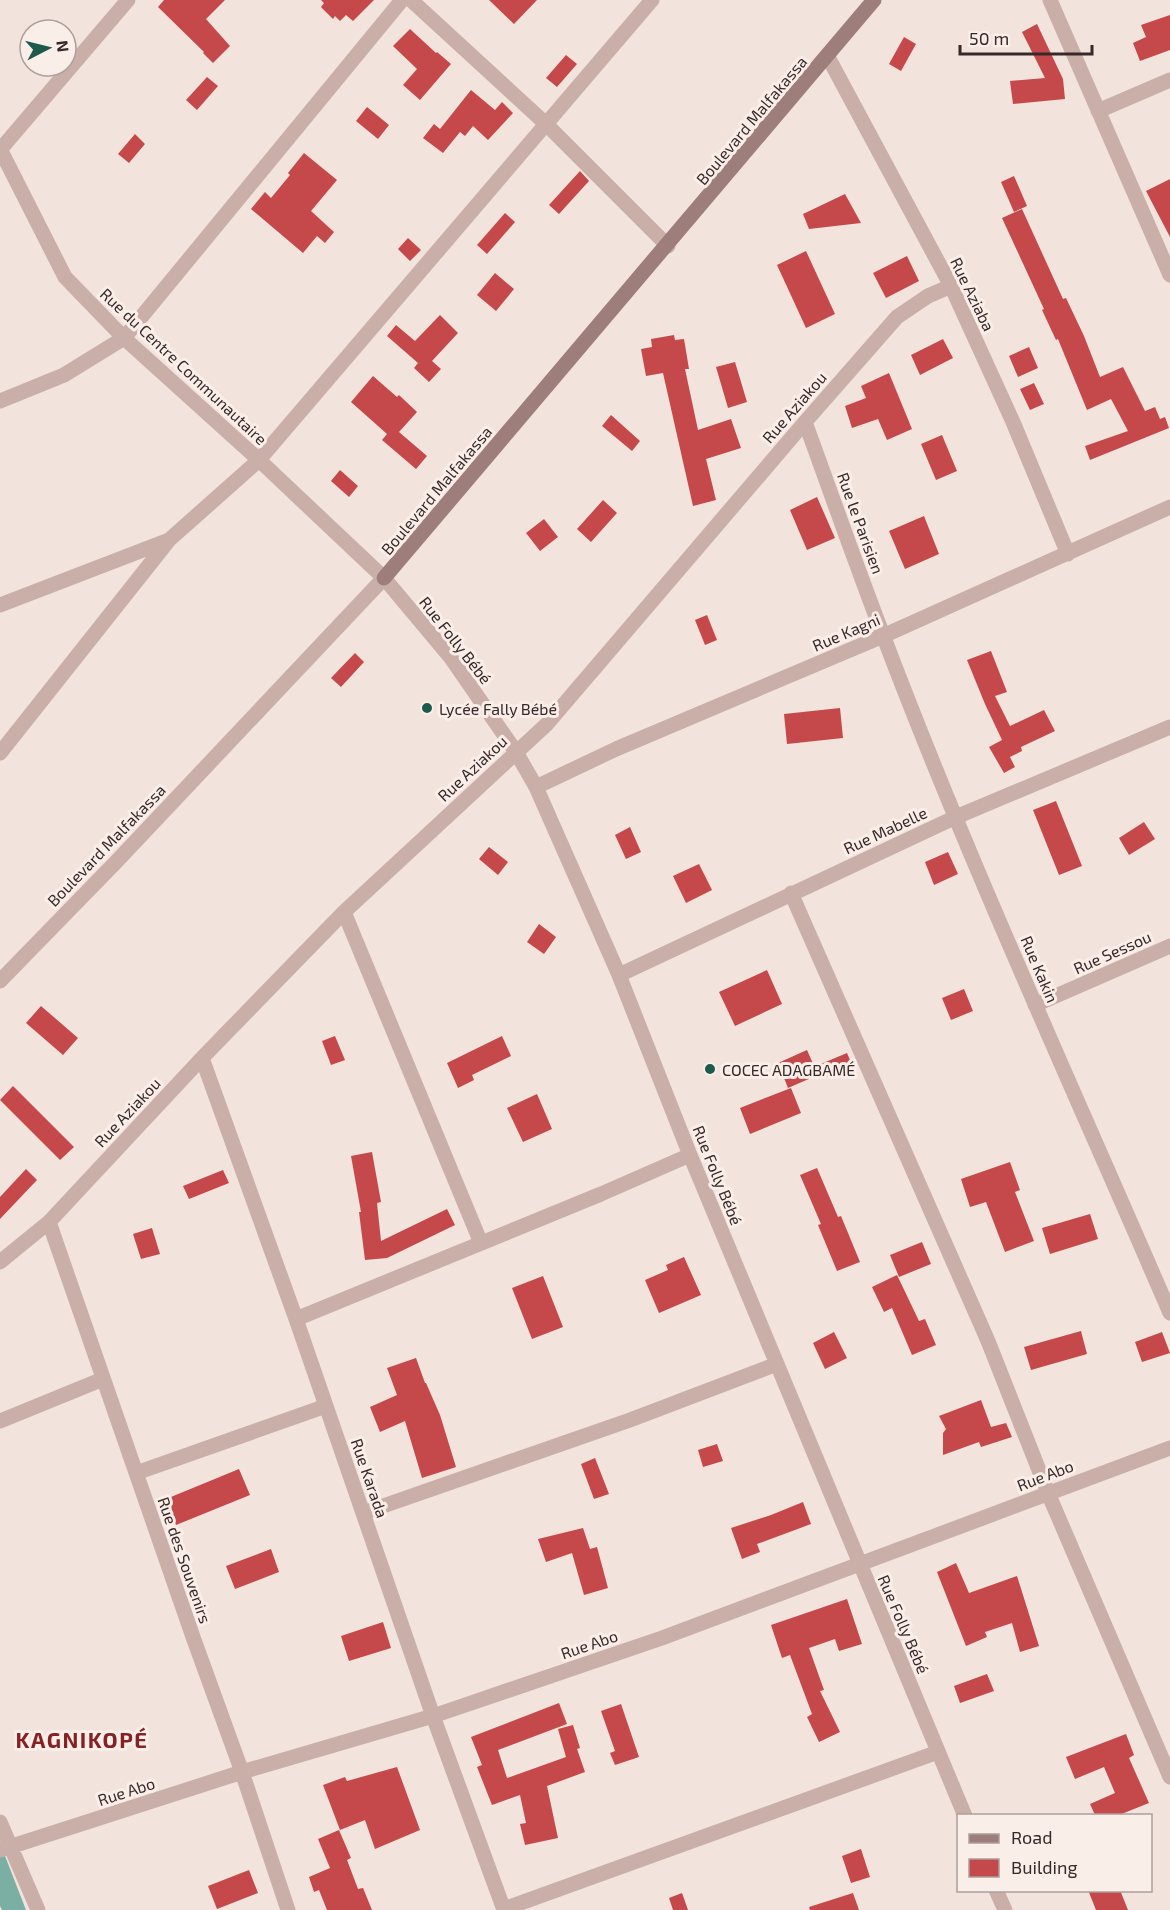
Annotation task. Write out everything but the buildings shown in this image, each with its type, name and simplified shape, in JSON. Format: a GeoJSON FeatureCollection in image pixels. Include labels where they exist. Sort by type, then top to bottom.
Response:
{"type":"FeatureCollection","features":[{"type":"Feature","properties":{"kind":"street"},"geometry":{"type":"LineString","coordinates":[[0,149],[128,0]]}},
{"type":"Feature","properties":{"kind":"street"},"geometry":{"type":"LineString","coordinates":[[0,401],[64,375],[124,338],[402,0]]}},
{"type":"Feature","properties":{"kind":"street"},"geometry":{"type":"LineString","coordinates":[[411,0],[546,124],[668,246]]}},
{"type":"Feature","properties":{"kind":"street"},"geometry":{"type":"LineString","coordinates":[[0,753],[169,540],[259,460],[652,0]]}},
{"type":"Feature","properties":{"kind":"street","name":"Boulevard Malfakassa"},"geometry":{"type":"LineString","coordinates":[[0,981],[384,578],[668,246],[874,0]]}},
{"type":"Feature","properties":{"kind":"street"},"geometry":{"type":"LineString","coordinates":[[1050,0],[1170,275]]}},
{"type":"Feature","properties":{"kind":"street","name":"Rue Aziaba"},"geometry":{"type":"LineString","coordinates":[[828,57],[951,286],[1068,554]]}},
{"type":"Feature","properties":{"kind":"street"},"geometry":{"type":"LineString","coordinates":[[1098,111],[1170,80]]}},
{"type":"Feature","properties":{"kind":"street","name":"Rue du Centre Communautaire"},"geometry":{"type":"LineString","coordinates":[[0,149],[65,277],[124,338],[259,460],[384,578]]}},
{"type":"Feature","properties":{"kind":"street","name":"Rue Aziakou"},"geometry":{"type":"LineString","coordinates":[[0,1262],[49,1222],[202,1058],[344,912],[547,724],[897,317],[928,296],[951,286]]}},
{"type":"Feature","properties":{"kind":"street","name":"Rue le Parisien"},"geometry":{"type":"LineString","coordinates":[[805,422],[883,636]]}},
{"type":"Feature","properties":{"kind":"street","name":"Rue Kagni"},"geometry":{"type":"LineString","coordinates":[[536,787],[616,749],[883,636],[1170,507]]}},
{"type":"Feature","properties":{"kind":"street"},"geometry":{"type":"LineString","coordinates":[[0,605],[169,540]]}},
{"type":"Feature","properties":{"kind":"street","name":"Rue Folly Bébé"},"geometry":{"type":"LineString","coordinates":[[384,578],[451,658],[516,752],[536,787],[619,975],[690,1155],[965,1814]]}},
{"type":"Feature","properties":{"kind":"street","name":"Rue Kakin"},"geometry":{"type":"LineString","coordinates":[[883,636],[1035,1005],[1170,1313]]}},
{"type":"Feature","properties":{"kind":"street","name":"Rue Mabelle"},"geometry":{"type":"LineString","coordinates":[[619,975],[956,817],[1170,727]]}},
{"type":"Feature","properties":{"kind":"street"},"geometry":{"type":"LineString","coordinates":[[791,893],[988,1341],[1048,1493],[1170,1777]]}},
{"type":"Feature","properties":{"kind":"street"},"geometry":{"type":"LineString","coordinates":[[344,912],[480,1243]]}},
{"type":"Feature","properties":{"kind":"street","name":"Rue Sessou"},"geometry":{"type":"LineString","coordinates":[[1035,1005],[1170,946]]}},
{"type":"Feature","properties":{"kind":"street","name":"Rue Karada"},"geometry":{"type":"LineString","coordinates":[[202,1058],[296,1319],[433,1716],[504,1909]]}},
{"type":"Feature","properties":{"kind":"street"},"geometry":{"type":"LineString","coordinates":[[296,1319],[690,1155]]}},
{"type":"Feature","properties":{"kind":"street","name":"Rue des Souvenirs"},"geometry":{"type":"LineString","coordinates":[[49,1222],[242,1772],[288,1910]]}},
{"type":"Feature","properties":{"kind":"street"},"geometry":{"type":"LineString","coordinates":[[363,1513],[630,1420],[777,1364]]}},
{"type":"Feature","properties":{"kind":"street"},"geometry":{"type":"LineString","coordinates":[[0,1420],[103,1379]]}},
{"type":"Feature","properties":{"kind":"street"},"geometry":{"type":"LineString","coordinates":[[136,1473],[326,1406]]}},
{"type":"Feature","properties":{"kind":"street","name":"Rue Abo"},"geometry":{"type":"LineString","coordinates":[[6,1849],[242,1772],[433,1716],[662,1638],[1170,1448]]}},
{"type":"Feature","properties":{"kind":"street"},"geometry":{"type":"LineString","coordinates":[[504,1909],[938,1752]]}},
{"type":"Feature","properties":{"kind":"street"},"geometry":{"type":"LineString","coordinates":[[0,1822],[6,1849],[39,1910]]}},
{"type":"Feature","properties":{"kind":"street"},"geometry":{"type":"LineString","coordinates":[[997,1892],[1005,1910]]}},
{"type":"Feature","properties":{"kind":"water"},"geometry":{"type":"Polygon","coordinates":[[[0,1843],[26,1910],[2,1910],[0,1906],[0,1843]]]}},
{"type":"Feature","properties":{"kind":"place","name":"Lycée Fally Bébé"},"geometry":{"type":"Point","coordinates":[427,708]}},
{"type":"Feature","properties":{"kind":"place","name":"COCEC ADAGBAMÉ"},"geometry":{"type":"Point","coordinates":[710,1069]}},
{"type":"Feature","properties":{"kind":"district","name":"KAGNIKOPÉ"},"geometry":{"type":"Point","coordinates":[82,1739]}}]}
